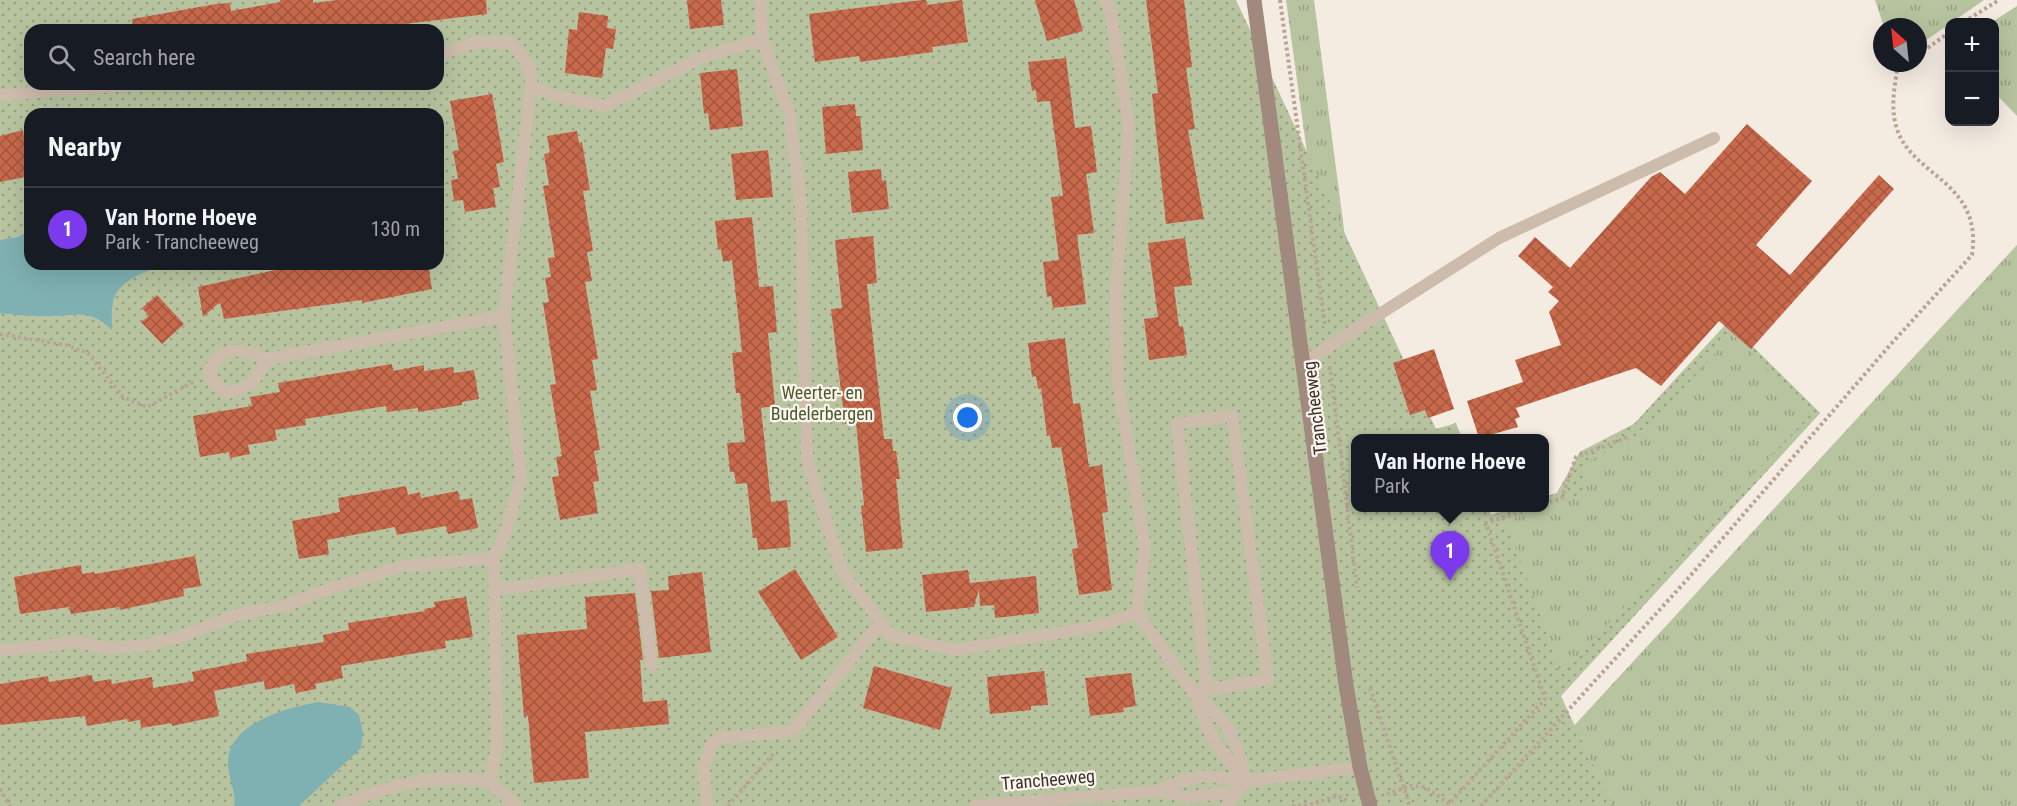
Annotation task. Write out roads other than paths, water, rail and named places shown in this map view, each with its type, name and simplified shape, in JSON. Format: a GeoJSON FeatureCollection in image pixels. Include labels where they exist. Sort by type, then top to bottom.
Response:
{"type":"FeatureCollection","features":[{"type":"Feature","properties":{"kind":"street","name":"Trancheeweg"},"geometry":{"type":"LineString","coordinates":[[1254,0],[1360,767],[1370,806]]}},
{"type":"Feature","properties":{"kind":"lane"},"geometry":{"type":"LineString","coordinates":[[762,0],[762,40],[789,112],[801,203],[807,460],[842,571],[891,636],[955,650],[1099,626],[1137,613]]}},
{"type":"Feature","properties":{"kind":"lane"},"geometry":{"type":"LineString","coordinates":[[1105,0],[1111,13],[1129,126],[1117,302],[1118,382],[1144,548],[1137,613],[1220,714],[1236,741],[1247,782]]}},
{"type":"Feature","properties":{"kind":"lane"},"geometry":{"type":"LineString","coordinates":[[531,86],[556,96],[605,106],[705,56],[762,40]]}},
{"type":"Feature","properties":{"kind":"lane"},"geometry":{"type":"LineString","coordinates":[[444,53],[477,42],[512,43],[531,70],[504,316],[521,478],[506,531],[494,558],[497,747],[489,782]]}},
{"type":"Feature","properties":{"kind":"lane"},"geometry":{"type":"LineString","coordinates":[[0,95],[64,90]]}},
{"type":"Feature","properties":{"kind":"lane"},"geometry":{"type":"LineString","coordinates":[[1303,363],[1499,238],[1714,138]]}},
{"type":"Feature","properties":{"kind":"lane"},"geometry":{"type":"LineString","coordinates":[[267,360],[251,385],[228,393],[214,384],[209,374],[215,359],[231,351],[249,351],[267,360],[504,316]]}},
{"type":"Feature","properties":{"kind":"lane"},"geometry":{"type":"LineString","coordinates":[[1202,693],[1268,679],[1233,415],[1177,424],[1204,724],[1218,748],[1247,782]]}},
{"type":"Feature","properties":{"kind":"lane"},"geometry":{"type":"LineString","coordinates":[[0,651],[77,642],[108,648],[146,645],[177,638],[239,614],[288,605],[316,593],[404,566],[494,558]]}},
{"type":"Feature","properties":{"kind":"lane"},"geometry":{"type":"LineString","coordinates":[[495,590],[640,569],[652,666]]}},
{"type":"Feature","properties":{"kind":"lane"},"geometry":{"type":"LineString","coordinates":[[707,806],[704,766],[712,742],[721,738],[793,731],[880,622]]}},
{"type":"Feature","properties":{"kind":"lane","name":"Trancheeweg"},"geometry":{"type":"LineString","coordinates":[[1159,791],[1184,778],[1215,775],[1247,782],[1360,767]]}},
{"type":"Feature","properties":{"kind":"lane"},"geometry":{"type":"LineString","coordinates":[[341,806],[375,790],[430,779],[466,778],[489,782],[516,806]]}},
{"type":"Feature","properties":{"kind":"lane"},"geometry":{"type":"LineString","coordinates":[[1227,806],[1236,792],[1247,782]]}},
{"type":"Feature","properties":{"kind":"lane","name":"Trancheeweg"},"geometry":{"type":"LineString","coordinates":[[976,806],[1159,791],[1186,798],[1236,792]]}},
{"type":"Feature","properties":{"kind":"water"},"geometry":{"type":"Polygon","coordinates":[[[24,234],[24,270],[151,270],[129,280],[117,292],[113,300],[112,330],[91,316],[0,313],[0,240],[18,237],[24,234]]]}},
{"type":"Feature","properties":{"kind":"water"},"geometry":{"type":"Polygon","coordinates":[[[318,702],[350,707],[359,715],[363,732],[361,748],[299,806],[234,806],[228,764],[230,750],[237,738],[248,728],[276,713],[318,702]]]}},
{"type":"Feature","properties":{"kind":"place","name":"Van Horne Hoeve"},"geometry":{"type":"Point","coordinates":[1450,581]}},
{"type":"Feature","properties":{"kind":"park label","name":"Weerter- en Budelerbergen"},"geometry":{"type":"Point","coordinates":[822,403]}}]}
